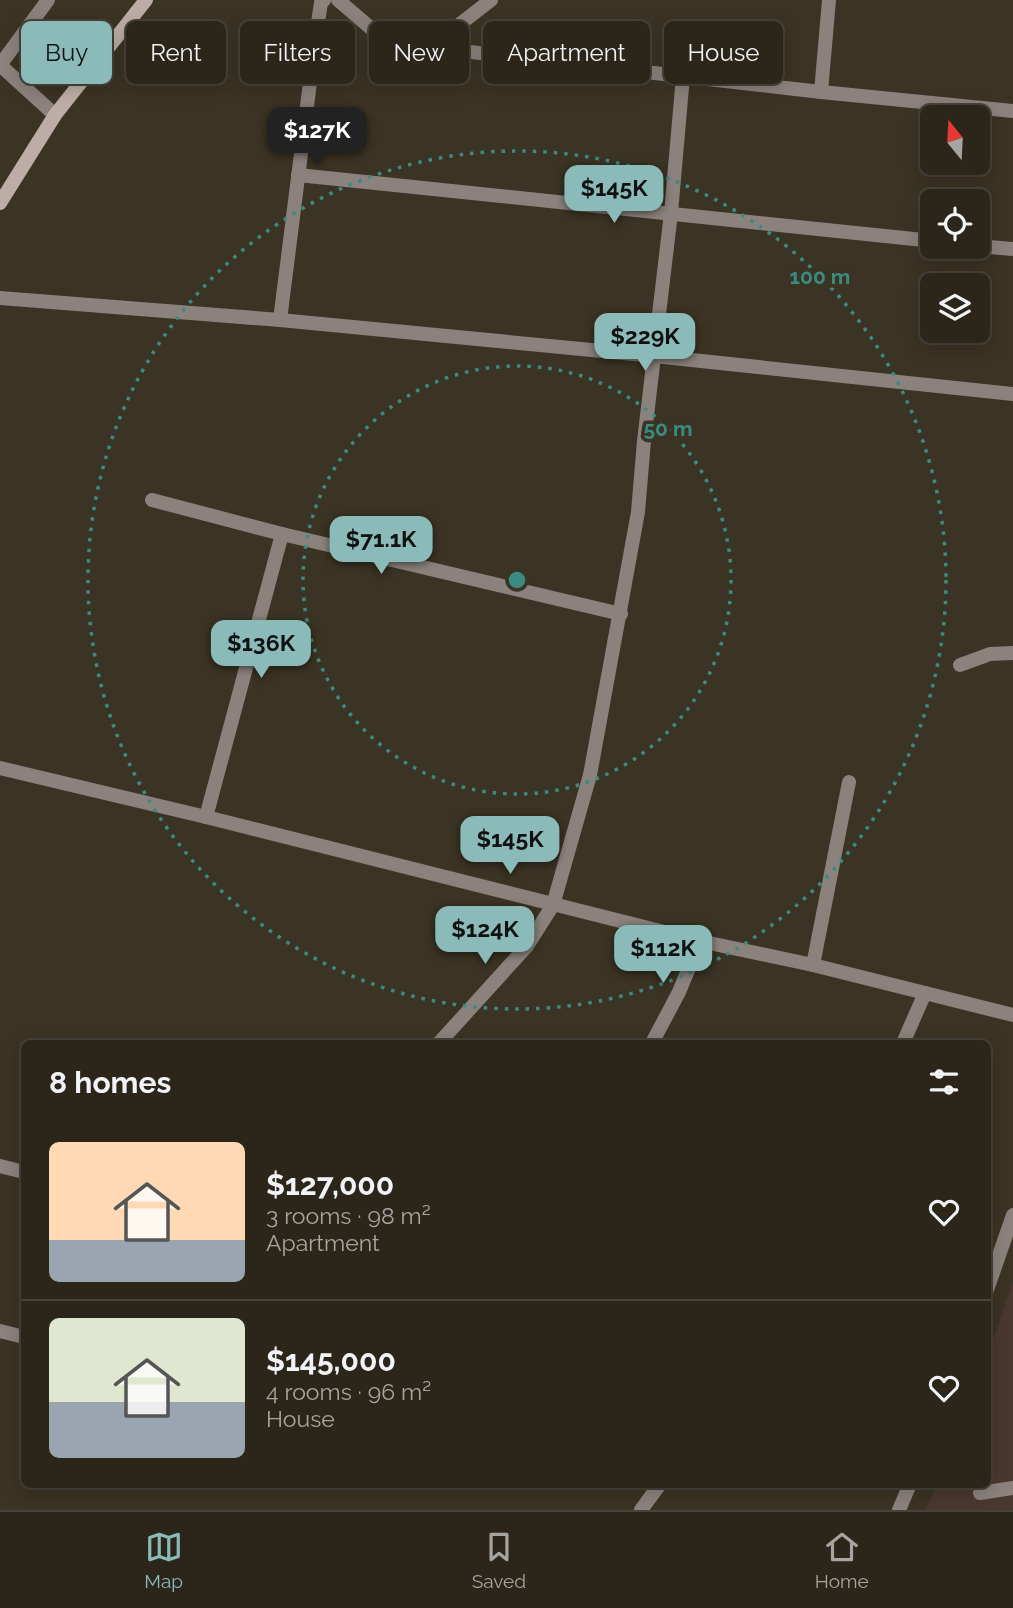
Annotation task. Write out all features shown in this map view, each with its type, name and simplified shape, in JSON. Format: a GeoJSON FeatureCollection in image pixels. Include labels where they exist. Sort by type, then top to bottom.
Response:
{"type":"FeatureCollection","features":[{"type":"Feature","properties":{"kind":"main road"},"geometry":{"type":"LineString","coordinates":[[0,203],[55,114],[146,0]]}},
{"type":"Feature","properties":{"kind":"street"},"geometry":{"type":"LineString","coordinates":[[280,320],[316,35],[321,3],[324,0]]}},
{"type":"Feature","properties":{"kind":"street"},"geometry":{"type":"LineString","coordinates":[[338,0],[369,27]]}},
{"type":"Feature","properties":{"kind":"street"},"geometry":{"type":"LineString","coordinates":[[464,21],[491,0]]}},
{"type":"Feature","properties":{"kind":"street"},"geometry":{"type":"LineString","coordinates":[[821,92],[829,0]]}},
{"type":"Feature","properties":{"kind":"street"},"geometry":{"type":"LineString","coordinates":[[41,4],[0,65],[55,114]]}},
{"type":"Feature","properties":{"kind":"street"},"geometry":{"type":"LineString","coordinates":[[469,54],[664,74]]}},
{"type":"Feature","properties":{"kind":"street"},"geometry":{"type":"LineString","coordinates":[[442,1040],[527,946],[553,905],[590,775],[638,512],[682,84]]}},
{"type":"Feature","properties":{"kind":"street"},"geometry":{"type":"LineString","coordinates":[[752,84],[1013,111]]}},
{"type":"Feature","properties":{"kind":"street"},"geometry":{"type":"LineString","coordinates":[[298,175],[920,240]]}},
{"type":"Feature","properties":{"kind":"street"},"geometry":{"type":"LineString","coordinates":[[990,247],[1013,249]]}},
{"type":"Feature","properties":{"kind":"street"},"geometry":{"type":"LineString","coordinates":[[0,298],[280,320],[1013,394]]}},
{"type":"Feature","properties":{"kind":"street"},"geometry":{"type":"LineString","coordinates":[[152,500],[282,534],[621,614]]}},
{"type":"Feature","properties":{"kind":"street"},"geometry":{"type":"LineString","coordinates":[[206,817],[282,534]]}},
{"type":"Feature","properties":{"kind":"street"},"geometry":{"type":"LineString","coordinates":[[960,665],[990,654],[1013,653]]}},
{"type":"Feature","properties":{"kind":"street"},"geometry":{"type":"LineString","coordinates":[[0,768],[700,941],[813,965],[1013,1015]]}},
{"type":"Feature","properties":{"kind":"street"},"geometry":{"type":"LineString","coordinates":[[813,965],[849,782]]}},
{"type":"Feature","properties":{"kind":"street"},"geometry":{"type":"LineString","coordinates":[[654,1040],[679,992],[700,941]]}},
{"type":"Feature","properties":{"kind":"street"},"geometry":{"type":"LineString","coordinates":[[904,1040],[925,993]]}},
{"type":"Feature","properties":{"kind":"street"},"geometry":{"type":"LineString","coordinates":[[0,1167],[21,1171]]}},
{"type":"Feature","properties":{"kind":"street"},"geometry":{"type":"LineString","coordinates":[[991,1278],[1013,1215]]}},
{"type":"Feature","properties":{"kind":"street"},"geometry":{"type":"LineString","coordinates":[[0,1331],[21,1336]]}},
{"type":"Feature","properties":{"kind":"street"},"geometry":{"type":"LineString","coordinates":[[641,1510],[657,1488]]}},
{"type":"Feature","properties":{"kind":"street"},"geometry":{"type":"LineString","coordinates":[[899,1510],[908,1488]]}},
{"type":"Feature","properties":{"kind":"street"},"geometry":{"type":"LineString","coordinates":[[980,1493],[1013,1488]]}},
{"type":"Feature","properties":{"kind":"shaded area"},"geometry":{"type":"Polygon","coordinates":[[[1013,1281],[1013,1510],[925,1510],[936,1488],[991,1488],[991,1345],[1013,1281]]]}}]}
